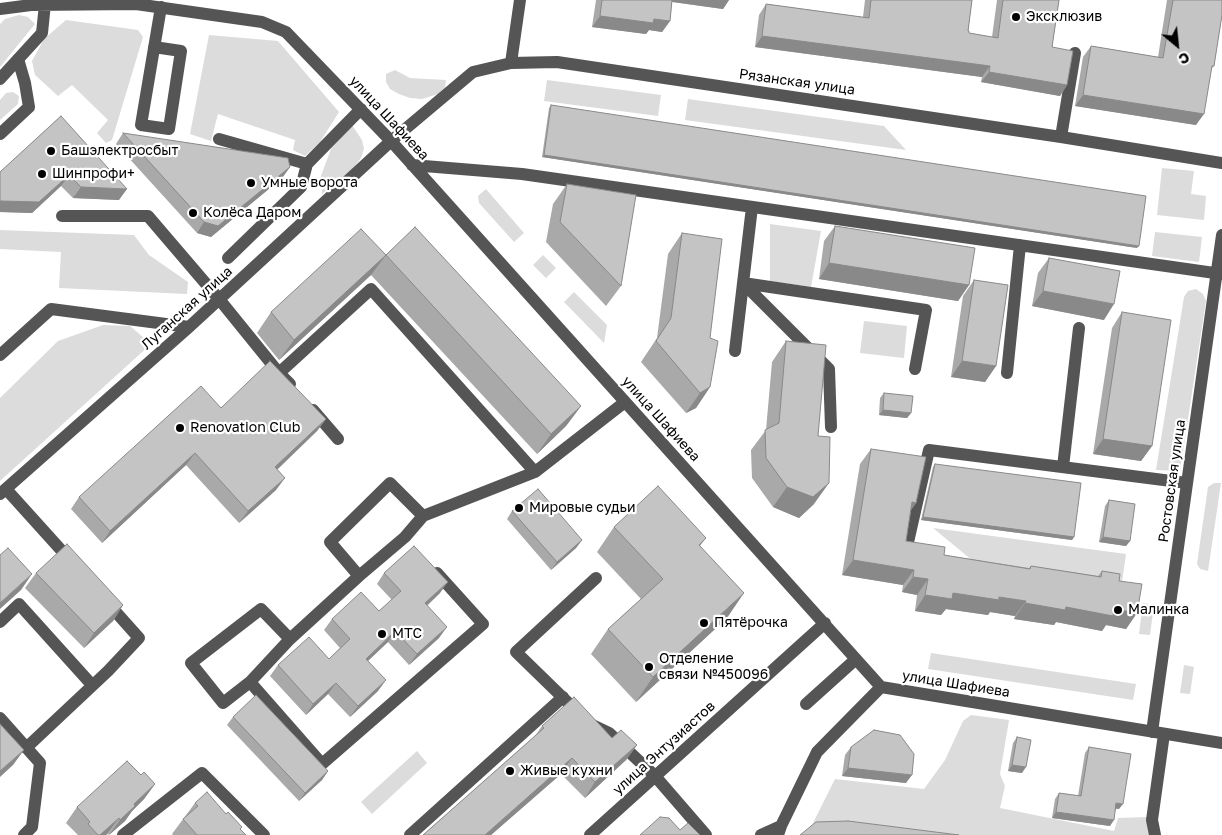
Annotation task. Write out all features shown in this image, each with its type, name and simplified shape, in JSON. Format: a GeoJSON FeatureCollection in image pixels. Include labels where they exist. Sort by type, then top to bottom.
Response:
{"type":"FeatureCollection","features":[{"type":"Feature","properties":{"kind":"street"},"geometry":{"type":"LineString","coordinates":[[511,63],[520,0]]}},
{"type":"Feature","properties":{"kind":"street","name":"улица Шафиева"},"geometry":{"type":"LineString","coordinates":[[0,8],[45,4],[130,2],[262,22],[286,32],[391,141],[881,687],[1222,743]]}},
{"type":"Feature","properties":{"kind":"street"},"geometry":{"type":"LineString","coordinates":[[0,79],[42,33],[45,4]]}},
{"type":"Feature","properties":{"kind":"street"},"geometry":{"type":"LineString","coordinates":[[154,47],[181,51],[169,129],[142,126],[154,47],[161,7]]}},
{"type":"Feature","properties":{"kind":"street"},"geometry":{"type":"LineString","coordinates":[[1061,137],[1076,53]]}},
{"type":"Feature","properties":{"kind":"street"},"geometry":{"type":"LineString","coordinates":[[0,134],[29,107],[18,59]]}},
{"type":"Feature","properties":{"kind":"street","name":"Рязанская улица"},"geometry":{"type":"LineString","coordinates":[[391,141],[473,72],[511,63],[557,62],[1061,137],[1222,163]]}},
{"type":"Feature","properties":{"kind":"street"},"geometry":{"type":"LineString","coordinates":[[228,258],[301,187],[307,164],[360,109]]}},
{"type":"Feature","properties":{"kind":"street"},"geometry":{"type":"LineString","coordinates":[[219,139],[307,164]]}},
{"type":"Feature","properties":{"kind":"street","name":"Луганская улица"},"geometry":{"type":"LineString","coordinates":[[3,491],[189,327],[391,141]]}},
{"type":"Feature","properties":{"kind":"street"},"geometry":{"type":"LineString","coordinates":[[412,165],[522,174],[1219,274]]}},
{"type":"Feature","properties":{"kind":"street"},"geometry":{"type":"LineString","coordinates":[[735,351],[752,207]]}},
{"type":"Feature","properties":{"kind":"street"},"geometry":{"type":"LineString","coordinates":[[62,216],[148,216],[220,299],[279,373],[338,439]]}},
{"type":"Feature","properties":{"kind":"street","name":"Ростовская улица"},"geometry":{"type":"LineString","coordinates":[[1155,835],[1152,820],[1158,733],[1187,483],[1219,274],[1222,235]]}},
{"type":"Feature","properties":{"kind":"street"},"geometry":{"type":"LineString","coordinates":[[1007,373],[1020,246]]}},
{"type":"Feature","properties":{"kind":"street"},"geometry":{"type":"LineString","coordinates":[[743,283],[926,310],[915,369]]}},
{"type":"Feature","properties":{"kind":"street"},"geometry":{"type":"LineString","coordinates":[[743,283],[829,369],[831,427]]}},
{"type":"Feature","properties":{"kind":"street"},"geometry":{"type":"LineString","coordinates":[[279,373],[371,289],[535,472]]}},
{"type":"Feature","properties":{"kind":"street"},"geometry":{"type":"LineString","coordinates":[[0,355],[51,309],[189,327]]}},
{"type":"Feature","properties":{"kind":"street"},"geometry":{"type":"LineString","coordinates":[[1063,467],[1079,328]]}},
{"type":"Feature","properties":{"kind":"street"},"geometry":{"type":"LineString","coordinates":[[290,639],[261,608],[191,663],[222,703],[250,682],[290,639],[359,576],[408,541],[423,516],[535,472],[625,402]]}},
{"type":"Feature","properties":{"kind":"street"},"geometry":{"type":"LineString","coordinates":[[906,551],[929,450],[1187,483]]}},
{"type":"Feature","properties":{"kind":"street"},"geometry":{"type":"LineString","coordinates":[[359,576],[330,542],[390,482],[423,516]]}},
{"type":"Feature","properties":{"kind":"street"},"geometry":{"type":"LineString","coordinates":[[3,491],[79,571]]}},
{"type":"Feature","properties":{"kind":"street"},"geometry":{"type":"LineString","coordinates":[[250,682],[322,764],[483,624],[431,566]]}},
{"type":"Feature","properties":{"kind":"street"},"geometry":{"type":"LineString","coordinates":[[596,578],[516,652],[590,724],[609,733],[655,776],[706,835]]}},
{"type":"Feature","properties":{"kind":"street"},"geometry":{"type":"LineString","coordinates":[[26,748],[108,671],[139,638],[99,593]]}},
{"type":"Feature","properties":{"kind":"street"},"geometry":{"type":"LineString","coordinates":[[0,622],[19,604],[92,686]]}},
{"type":"Feature","properties":{"kind":"street","name":"улица Энтузиастов"},"geometry":{"type":"LineString","coordinates":[[590,835],[824,623]]}},
{"type":"Feature","properties":{"kind":"street"},"geometry":{"type":"LineString","coordinates":[[806,704],[856,659]]}},
{"type":"Feature","properties":{"kind":"street"},"geometry":{"type":"LineString","coordinates":[[761,835],[780,831],[817,752],[881,687]]}},
{"type":"Feature","properties":{"kind":"street"},"geometry":{"type":"LineString","coordinates":[[410,835],[563,697]]}},
{"type":"Feature","properties":{"kind":"street"},"geometry":{"type":"LineString","coordinates":[[0,718],[40,763],[31,832]]}},
{"type":"Feature","properties":{"kind":"street"},"geometry":{"type":"LineString","coordinates":[[124,835],[202,773],[264,835]]}},
{"type":"Feature","properties":{"kind":"shaded area"},"geometry":{"type":"Polygon","coordinates":[[[19,15],[28,17],[35,24],[0,67],[0,24],[5,19],[19,15]]]}},
{"type":"Feature","properties":{"kind":"shaded area"},"geometry":{"type":"Polygon","coordinates":[[[66,20],[138,30],[143,37],[112,140],[106,143],[97,133],[108,120],[72,85],[58,96],[35,75],[32,61],[44,39],[66,20]]]}},
{"type":"Feature","properties":{"kind":"shaded area"},"geometry":{"type":"Polygon","coordinates":[[[209,35],[278,41],[339,112],[320,142],[305,156],[293,150],[295,140],[218,114],[211,141],[190,134],[209,35]]]}},
{"type":"Feature","properties":{"kind":"shaded area"},"geometry":{"type":"Polygon","coordinates":[[[395,70],[410,78],[446,80],[445,87],[438,94],[422,99],[410,98],[390,89],[386,82],[386,74],[395,70]]]}},
{"type":"Feature","properties":{"kind":"shaded area"},"geometry":{"type":"Polygon","coordinates":[[[547,80],[661,95],[658,116],[544,101],[547,80]]]}},
{"type":"Feature","properties":{"kind":"shaded area"},"geometry":{"type":"Polygon","coordinates":[[[13,92],[19,96],[18,104],[0,120],[0,100],[6,93],[13,92]]]}},
{"type":"Feature","properties":{"kind":"shaded area"},"geometry":{"type":"Polygon","coordinates":[[[688,99],[884,126],[906,150],[685,120],[688,99]]]}},
{"type":"Feature","properties":{"kind":"shaded area"},"geometry":{"type":"Polygon","coordinates":[[[352,125],[362,140],[364,149],[361,158],[352,170],[322,194],[321,176],[331,149],[352,125]]]}},
{"type":"Feature","properties":{"kind":"shaded area"},"geometry":{"type":"Polygon","coordinates":[[[1162,168],[1194,171],[1191,194],[1206,196],[1204,220],[1157,215],[1162,168]]]}},
{"type":"Feature","properties":{"kind":"shaded area"},"geometry":{"type":"Polygon","coordinates":[[[486,189],[524,233],[514,242],[479,203],[478,196],[486,189]]]}},
{"type":"Feature","properties":{"kind":"shaded area"},"geometry":{"type":"Polygon","coordinates":[[[770,224],[821,231],[811,287],[770,281],[770,224]]]}},
{"type":"Feature","properties":{"kind":"shaded area"},"geometry":{"type":"Polygon","coordinates":[[[0,230],[134,235],[149,255],[188,282],[187,294],[59,288],[61,252],[0,249],[0,230]]]}},
{"type":"Feature","properties":{"kind":"shaded area"},"geometry":{"type":"Polygon","coordinates":[[[1155,232],[1202,237],[1199,262],[1152,256],[1155,232]]]}},
{"type":"Feature","properties":{"kind":"shaded area"},"geometry":{"type":"Polygon","coordinates":[[[543,255],[556,268],[546,278],[533,265],[543,255]]]}},
{"type":"Feature","properties":{"kind":"shaded area"},"geometry":{"type":"Polygon","coordinates":[[[1196,289],[1203,294],[1206,301],[1180,471],[1156,470],[1184,297],[1188,291],[1196,289]]]}},
{"type":"Feature","properties":{"kind":"shaded area"},"geometry":{"type":"Polygon","coordinates":[[[574,292],[607,325],[604,343],[564,302],[574,292]]]}},
{"type":"Feature","properties":{"kind":"shaded area"},"geometry":{"type":"Polygon","coordinates":[[[864,321],[907,326],[904,358],[860,353],[864,321]]]}},
{"type":"Feature","properties":{"kind":"shaded area"},"geometry":{"type":"Polygon","coordinates":[[[103,325],[130,326],[151,344],[0,481],[0,398],[58,341],[103,325]]]}},
{"type":"Feature","properties":{"kind":"shaded area"},"geometry":{"type":"Polygon","coordinates":[[[1214,483],[1221,483],[1208,571],[1200,569],[1197,564],[1208,487],[1214,483]]]}},
{"type":"Feature","properties":{"kind":"shaded area"},"geometry":{"type":"Polygon","coordinates":[[[933,528],[1126,554],[1122,582],[973,561],[933,528]]]}},
{"type":"Feature","properties":{"kind":"shaded area"},"geometry":{"type":"Polygon","coordinates":[[[1143,603],[1154,605],[1150,635],[1139,634],[1143,603]]]}},
{"type":"Feature","properties":{"kind":"shaded area"},"geometry":{"type":"Polygon","coordinates":[[[931,653],[1136,684],[1133,700],[928,669],[931,653]]]}},
{"type":"Feature","properties":{"kind":"shaded area"},"geometry":{"type":"Polygon","coordinates":[[[1184,665],[1194,667],[1190,694],[1180,693],[1184,665]]]}},
{"type":"Feature","properties":{"kind":"shaded area"},"geometry":{"type":"Polygon","coordinates":[[[971,715],[1009,720],[1000,774],[1005,786],[1000,808],[1114,831],[1118,818],[1148,817],[1151,835],[807,835],[835,779],[924,789],[945,760],[963,721],[971,715]]]}},
{"type":"Feature","properties":{"kind":"shaded area"},"geometry":{"type":"Polygon","coordinates":[[[417,751],[427,763],[372,814],[361,802],[417,751]]]}},
{"type":"Feature","properties":{"kind":"building"},"geometry":{"type":"Polygon","coordinates":[[[602,0],[672,0],[670,21],[654,19],[653,23],[600,16],[602,0]]]}},
{"type":"Feature","properties":{"kind":"building"},"geometry":{"type":"Polygon","coordinates":[[[871,0],[972,0],[969,33],[998,38],[1003,0],[1059,0],[1052,47],[1073,51],[1067,85],[989,72],[990,66],[762,36],[766,4],[869,18],[871,0]]]}},
{"type":"Feature","properties":{"kind":"building"},"geometry":{"type":"Polygon","coordinates":[[[1173,0],[1222,0],[1222,15],[1214,66],[1212,66],[1204,114],[1083,95],[1091,46],[1163,58],[1173,0]]]}},
{"type":"Feature","properties":{"kind":"building"},"geometry":{"type":"Polygon","coordinates":[[[551,105],[1146,196],[1139,246],[544,155],[551,105]]]}},
{"type":"Feature","properties":{"kind":"building","name":"Башэлектросбыт"},"geometry":{"type":"Polygon","coordinates":[[[61,116],[127,189],[81,187],[69,175],[39,202],[0,201],[0,172],[61,116]]]}},
{"type":"Feature","properties":{"kind":"building"},"geometry":{"type":"Polygon","coordinates":[[[123,133],[288,158],[290,167],[218,226],[204,222],[123,133]]]}},
{"type":"Feature","properties":{"kind":"building"},"geometry":{"type":"Polygon","coordinates":[[[567,184],[636,195],[621,286],[560,222],[567,184]]]}},
{"type":"Feature","properties":{"kind":"building"},"geometry":{"type":"Polygon","coordinates":[[[835,226],[975,248],[969,285],[829,263],[835,226]]]}},
{"type":"Feature","properties":{"kind":"building"},"geometry":{"type":"Polygon","coordinates":[[[415,227],[581,406],[551,434],[386,255],[415,227]]]}},
{"type":"Feature","properties":{"kind":"building"},"geometry":{"type":"Polygon","coordinates":[[[361,229],[386,255],[294,340],[271,312],[361,229]]]}},
{"type":"Feature","properties":{"kind":"building"},"geometry":{"type":"Polygon","coordinates":[[[682,233],[722,239],[710,338],[718,341],[710,387],[700,393],[656,341],[671,318],[682,233]]]}},
{"type":"Feature","properties":{"kind":"building"},"geometry":{"type":"Polygon","coordinates":[[[1049,258],[1120,271],[1114,304],[1043,291],[1049,258]]]}},
{"type":"Feature","properties":{"kind":"building"},"geometry":{"type":"Polygon","coordinates":[[[974,280],[1008,285],[996,366],[962,361],[974,280]]]}},
{"type":"Feature","properties":{"kind":"building"},"geometry":{"type":"Polygon","coordinates":[[[1122,312],[1171,320],[1152,446],[1103,439],[1122,312]]]}},
{"type":"Feature","properties":{"kind":"building"},"geometry":{"type":"Polygon","coordinates":[[[786,341],[826,345],[818,436],[830,437],[829,483],[813,497],[787,487],[766,458],[765,430],[779,423],[786,341]]]}},
{"type":"Feature","properties":{"kind":"building"},"geometry":{"type":"Polygon","coordinates":[[[270,361],[326,419],[275,467],[285,478],[248,511],[195,453],[110,531],[79,497],[201,386],[221,408],[270,361]]]}},
{"type":"Feature","properties":{"kind":"building"},"geometry":{"type":"Polygon","coordinates":[[[884,393],[913,396],[911,413],[883,410],[884,393]]]}},
{"type":"Feature","properties":{"kind":"building"},"geometry":{"type":"Polygon","coordinates":[[[871,449],[926,457],[916,503],[912,502],[906,541],[945,547],[944,555],[1030,569],[1031,566],[1101,577],[1102,571],[1120,574],[1119,581],[1142,584],[1137,613],[1114,609],[1113,616],[1066,607],[1065,610],[999,597],[999,600],[953,593],[952,599],[925,595],[928,579],[913,577],[914,570],[853,560],[871,449]]]}},
{"type":"Feature","properties":{"kind":"building"},"geometry":{"type":"Polygon","coordinates":[[[935,464],[1081,483],[1074,537],[923,517],[935,464]]]}},
{"type":"Feature","properties":{"kind":"building"},"geometry":{"type":"Polygon","coordinates":[[[658,486],[706,538],[699,545],[744,593],[653,677],[608,629],[663,579],[614,527],[658,486]]]}},
{"type":"Feature","properties":{"kind":"building"},"geometry":{"type":"Polygon","coordinates":[[[538,489],[582,540],[557,562],[512,511],[538,489]]]}},
{"type":"Feature","properties":{"kind":"building"},"geometry":{"type":"Polygon","coordinates":[[[1109,500],[1135,504],[1130,541],[1103,537],[1109,500]]]}},
{"type":"Feature","properties":{"kind":"building"},"geometry":{"type":"Polygon","coordinates":[[[67,544],[123,605],[94,633],[36,573],[67,544]]]}},
{"type":"Feature","properties":{"kind":"building","name":"МТС"},"geometry":{"type":"Polygon","coordinates":[[[414,546],[448,582],[425,603],[447,627],[417,654],[395,631],[366,659],[386,680],[358,706],[336,683],[313,704],[278,665],[309,637],[329,659],[350,639],[332,619],[361,592],[379,611],[401,591],[384,573],[414,546]]]}},
{"type":"Feature","properties":{"kind":"building"},"geometry":{"type":"Polygon","coordinates":[[[8,548],[32,574],[0,603],[0,555],[8,548]]]}},
{"type":"Feature","properties":{"kind":"building"},"geometry":{"type":"Polygon","coordinates":[[[256,695],[328,771],[305,793],[233,717],[256,695]]]}},
{"type":"Feature","properties":{"kind":"building"},"geometry":{"type":"Polygon","coordinates":[[[574,697],[612,738],[621,730],[637,745],[595,782],[572,758],[485,835],[423,835],[544,728],[542,726],[574,697]]]}},
{"type":"Feature","properties":{"kind":"building"},"geometry":{"type":"Polygon","coordinates":[[[0,724],[24,750],[0,771],[0,724]]]}},
{"type":"Feature","properties":{"kind":"building"},"geometry":{"type":"Polygon","coordinates":[[[874,730],[900,735],[914,754],[912,775],[848,768],[851,747],[874,730]]]}},
{"type":"Feature","properties":{"kind":"building"},"geometry":{"type":"Polygon","coordinates":[[[1017,737],[1031,740],[1026,767],[1012,765],[1017,737]]]}},
{"type":"Feature","properties":{"kind":"building"},"geometry":{"type":"Polygon","coordinates":[[[1089,747],[1131,754],[1123,804],[1116,803],[1114,820],[1056,812],[1059,793],[1081,796],[1089,747]]]}},
{"type":"Feature","properties":{"kind":"building"},"geometry":{"type":"Polygon","coordinates":[[[127,761],[141,775],[144,772],[155,784],[120,820],[119,818],[98,835],[77,807],[127,761]]]}},
{"type":"Feature","properties":{"kind":"building"},"geometry":{"type":"Polygon","coordinates":[[[207,792],[226,814],[228,812],[242,827],[240,829],[246,835],[197,835],[183,819],[198,806],[195,803],[207,792]]]}},
{"type":"Feature","properties":{"kind":"building"},"geometry":{"type":"Polygon","coordinates":[[[660,817],[669,818],[680,830],[688,823],[700,835],[640,835],[660,817]]]}},
{"type":"Feature","properties":{"kind":"building"},"geometry":{"type":"Polygon","coordinates":[[[848,821],[959,835],[800,835],[816,822],[848,821]]]}},
{"type":"Feature","properties":{"kind":"place","name":"Эксклюзив"},"geometry":{"type":"Point","coordinates":[1016,17]}},
{"type":"Feature","properties":{"kind":"place","name":"Башэлектросбыт"},"geometry":{"type":"Point","coordinates":[51,151]}},
{"type":"Feature","properties":{"kind":"place","name":"Шинпрофи+"},"geometry":{"type":"Point","coordinates":[42,174]}},
{"type":"Feature","properties":{"kind":"place","name":"Умные ворота"},"geometry":{"type":"Point","coordinates":[251,183]}},
{"type":"Feature","properties":{"kind":"place","name":"Колёса Даром"},"geometry":{"type":"Point","coordinates":[193,213]}},
{"type":"Feature","properties":{"kind":"place","name":"Renovation Club"},"geometry":{"type":"Point","coordinates":[180,428]}},
{"type":"Feature","properties":{"kind":"place","name":"Мировые судьи"},"geometry":{"type":"Point","coordinates":[519,508]}},
{"type":"Feature","properties":{"kind":"place","name":"Малинка"},"geometry":{"type":"Point","coordinates":[1118,610]}},
{"type":"Feature","properties":{"kind":"place","name":"Пятёрочка"},"geometry":{"type":"Point","coordinates":[704,623]}},
{"type":"Feature","properties":{"kind":"place","name":"МТС"},"geometry":{"type":"Point","coordinates":[382,634]}},
{"type":"Feature","properties":{"kind":"place","name":"Отделение связи №450096"},"geometry":{"type":"Point","coordinates":[649,667]}},
{"type":"Feature","properties":{"kind":"place","name":"Живые кухни"},"geometry":{"type":"Point","coordinates":[510,771]}}]}
